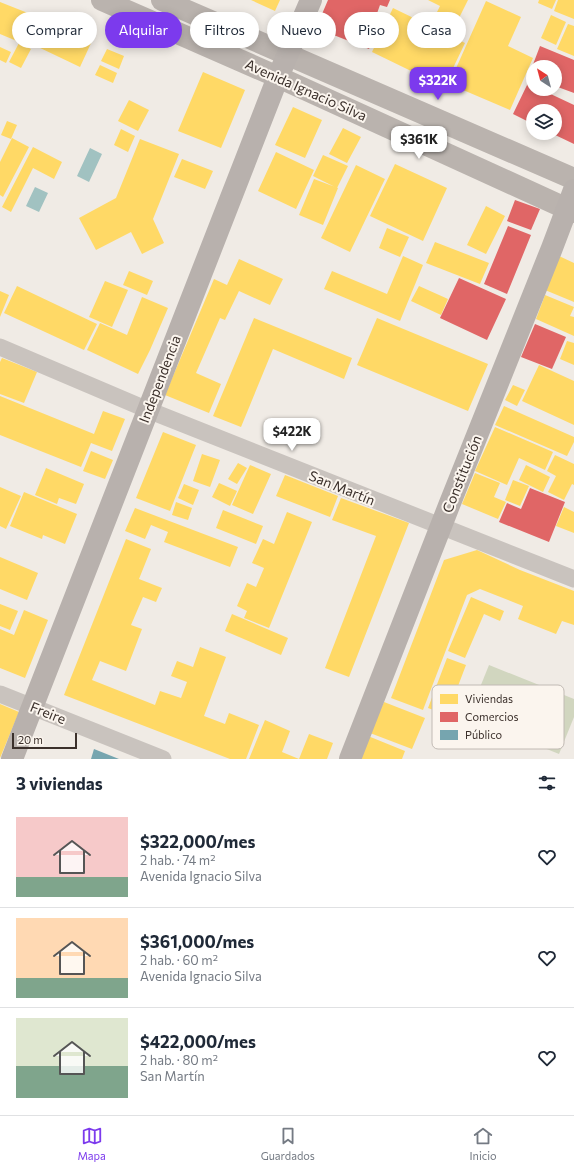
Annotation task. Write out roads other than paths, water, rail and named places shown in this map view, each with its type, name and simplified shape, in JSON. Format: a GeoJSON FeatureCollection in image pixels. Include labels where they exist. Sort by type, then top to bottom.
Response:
{"type":"FeatureCollection","features":[{"type":"Feature","properties":{"kind":"main road","name":"Avenida Ignacio Silva"},"geometry":{"type":"LineString","coordinates":[[102,0],[571,204]]}},
{"type":"Feature","properties":{"kind":"main road","name":"Avenida Ignacio Silva"},"geometry":{"type":"LineString","coordinates":[[162,0],[574,179]]}},
{"type":"Feature","properties":{"kind":"main road","name":"Independencia"},"geometry":{"type":"LineString","coordinates":[[12,759],[278,77],[311,0]]}},
{"type":"Feature","properties":{"kind":"main road","name":"Constitución"},"geometry":{"type":"LineString","coordinates":[[350,759],[441,526],[571,204]]}},
{"type":"Feature","properties":{"kind":"street","name":"San Martín"},"geometry":{"type":"LineString","coordinates":[[0,347],[148,410],[574,579]]}},
{"type":"Feature","properties":{"kind":"street","name":"Freire"},"geometry":{"type":"LineString","coordinates":[[0,694],[163,759]]}},
{"type":"Feature","properties":{"kind":"water"},"geometry":{"type":"Polygon","coordinates":[[[90,148],[102,154],[89,182],[77,176],[90,148]]]}},
{"type":"Feature","properties":{"kind":"water"},"geometry":{"type":"Polygon","coordinates":[[[35,187],[48,193],[39,212],[26,206],[35,187]]]}}]}
